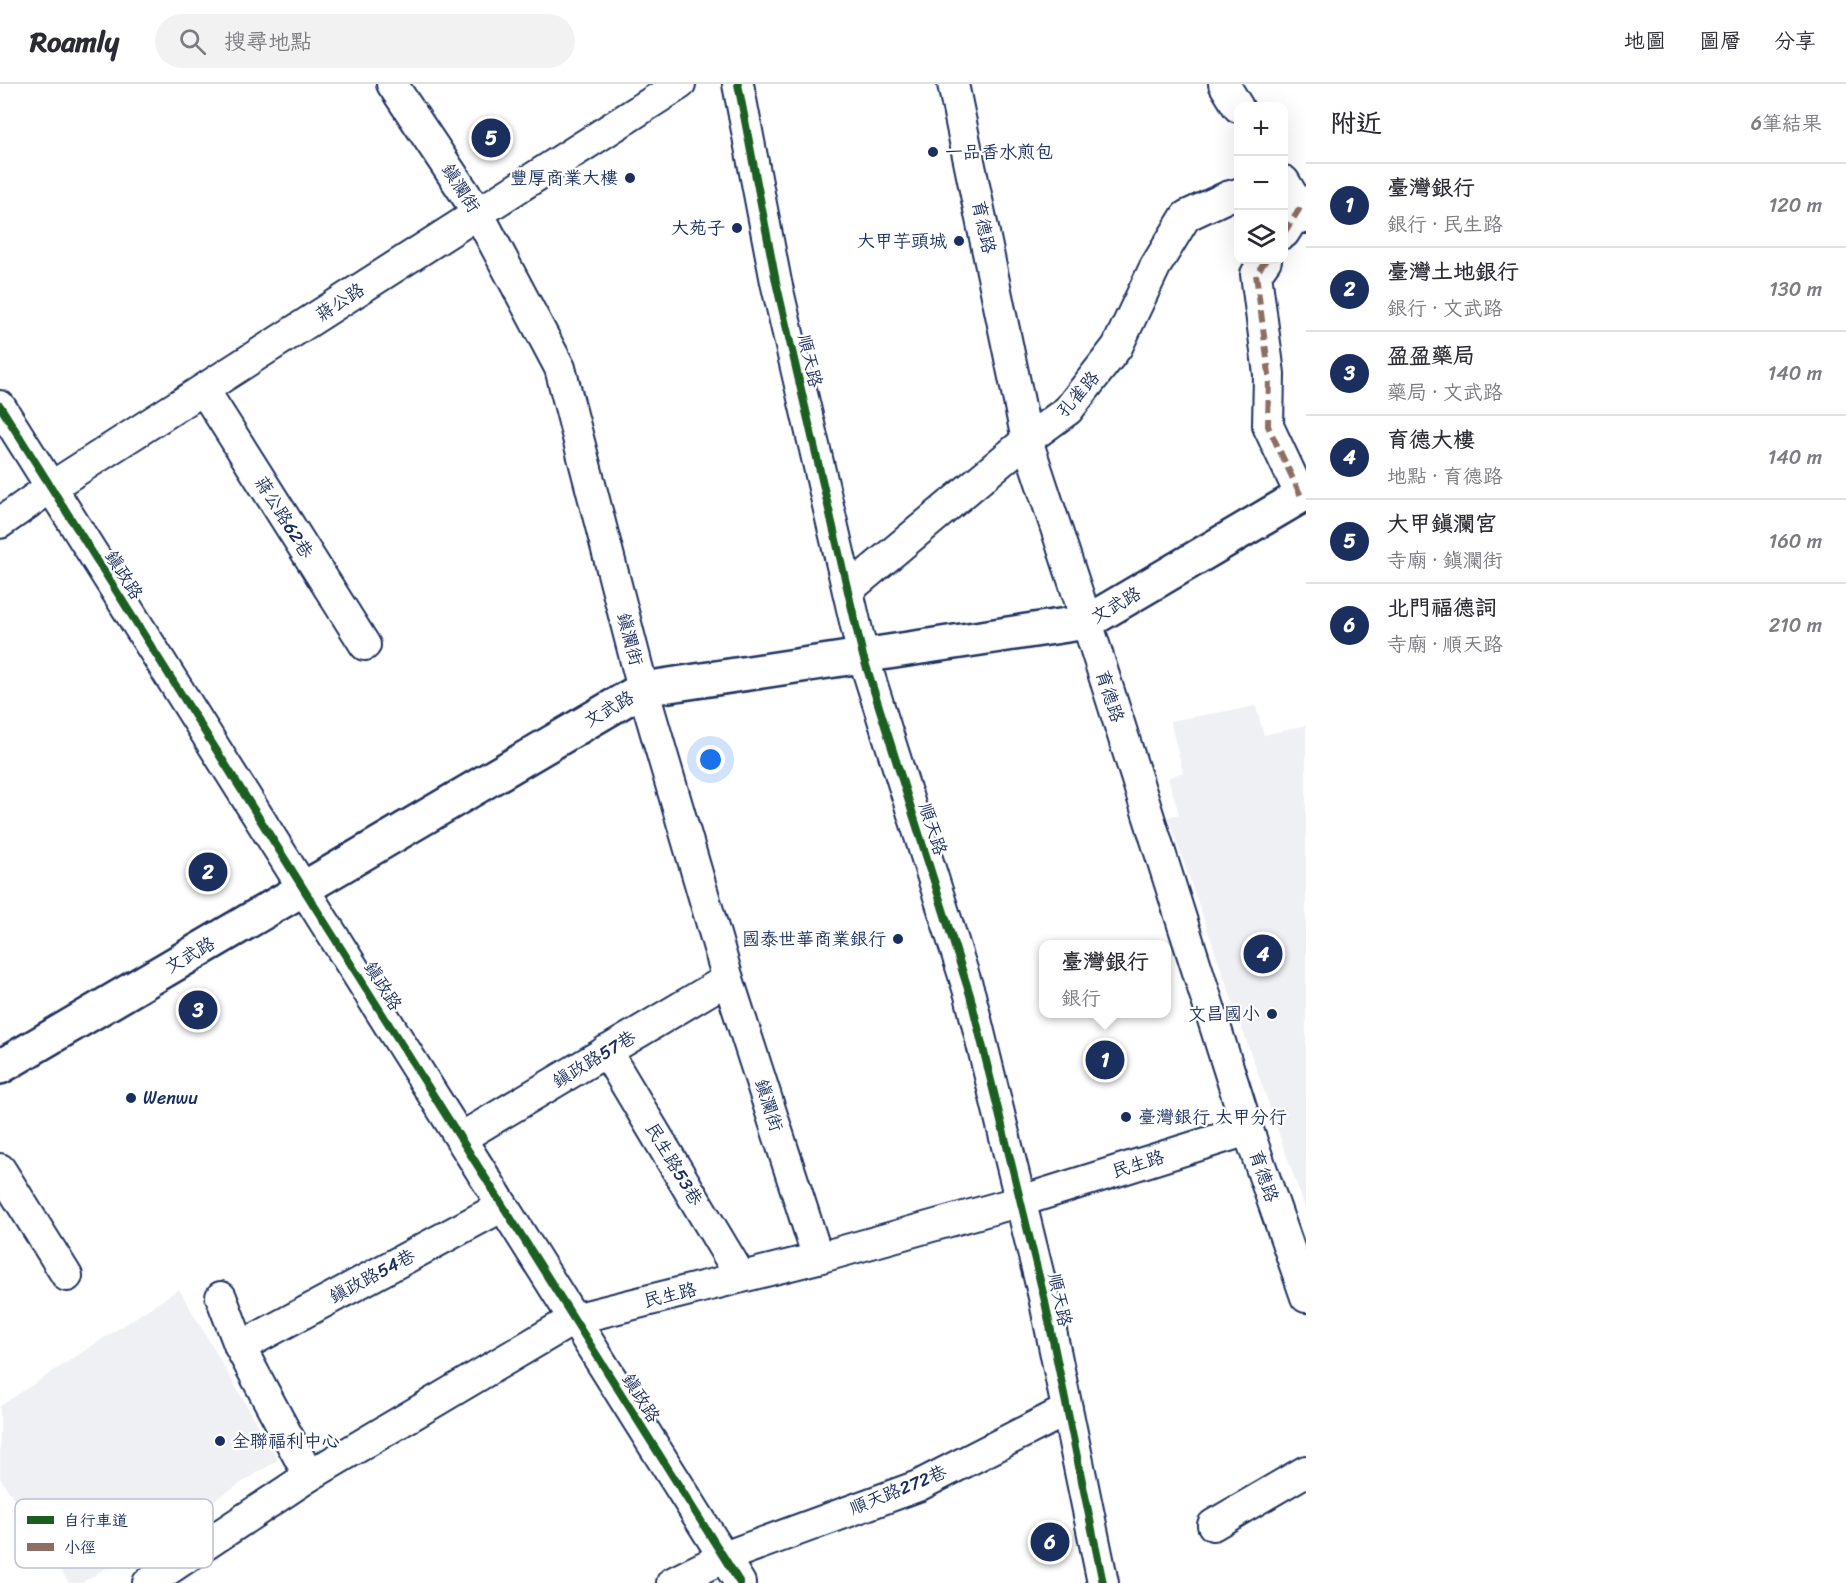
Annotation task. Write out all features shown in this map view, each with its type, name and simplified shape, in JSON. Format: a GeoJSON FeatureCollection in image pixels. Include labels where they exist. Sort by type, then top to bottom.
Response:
{"type":"FeatureCollection","features":[{"type":"Feature","properties":{"kind":"main road","name":"文武路"},"geometry":{"type":"LineString","coordinates":[[0,1067],[643,689],[1087,622],[1304,494]]}},
{"type":"Feature","properties":{"kind":"street","name":"鎮瀾街"},"geometry":{"type":"LineString","coordinates":[[392,84],[478,213],[560,368],[643,689],[728,979],[818,1258]]}},
{"type":"Feature","properties":{"kind":"street","name":"蔣公路"},"geometry":{"type":"LineString","coordinates":[[0,523],[51,487],[680,84]]}},
{"type":"Feature","properties":{"kind":"street","name":"順天路"},"geometry":{"type":"LineString","coordinates":[[738,84],[776,282],[863,656],[970,995],[1044,1297],[1103,1583]]}},
{"type":"Feature","properties":{"kind":"street","name":"育德路"},"geometry":{"type":"LineString","coordinates":[[953,84],[1028,440],[1248,1130],[1306,1298]]}},
{"type":"Feature","properties":{"kind":"street"},"geometry":{"type":"LineString","coordinates":[[1224,84],[1236,102]]}},
{"type":"Feature","properties":{"kind":"street"},"geometry":{"type":"LineString","coordinates":[[1288,180],[1306,169]]}},
{"type":"Feature","properties":{"kind":"street"},"geometry":{"type":"LineString","coordinates":[[1288,189],[1303,213],[1288,229]]}},
{"type":"Feature","properties":{"kind":"street","name":"孔雀路"},"geometry":{"type":"LineString","coordinates":[[848,590],[1028,440],[1068,410],[1117,347],[1155,267],[1186,216],[1234,195]]}},
{"type":"Feature","properties":{"kind":"street"},"geometry":{"type":"LineString","coordinates":[[1263,264],[1256,274],[1269,374],[1268,426],[1304,494]]}},
{"type":"Feature","properties":{"kind":"street","name":"蔣公路62巷"},"geometry":{"type":"LineString","coordinates":[[204,390],[365,645]]}},
{"type":"Feature","properties":{"kind":"street","name":"鎮政路"},"geometry":{"type":"LineString","coordinates":[[0,406],[740,1583]]}},
{"type":"Feature","properties":{"kind":"street","name":"鎮政路57巷"},"geometry":{"type":"LineString","coordinates":[[461,1138],[728,979]]}},
{"type":"Feature","properties":{"kind":"street","name":"民生路53巷"},"geometry":{"type":"LineString","coordinates":[[606,1052],[741,1277]]}},
{"type":"Feature","properties":{"kind":"street","name":"民生路"},"geometry":{"type":"LineString","coordinates":[[213,1540],[309,1476],[574,1319],[818,1258],[1022,1201],[1248,1130]]}},
{"type":"Feature","properties":{"kind":"street"},"geometry":{"type":"LineString","coordinates":[[0,1169],[67,1276]]}},
{"type":"Feature","properties":{"kind":"street","name":"鎮政路54巷"},"geometry":{"type":"LineString","coordinates":[[240,1347],[503,1206]]}},
{"type":"Feature","properties":{"kind":"street"},"geometry":{"type":"LineString","coordinates":[[221,1297],[240,1347],[309,1476]]}},
{"type":"Feature","properties":{"kind":"street","name":"順天路272巷"},"geometry":{"type":"LineString","coordinates":[[672,1583],[724,1557],[918,1486],[1067,1410]]}},
{"type":"Feature","properties":{"kind":"street"},"geometry":{"type":"LineString","coordinates":[[1213,1525],[1306,1471]]}},
{"type":"Feature","properties":{"kind":"street","name":"民生路"},"geometry":{"type":"LineString","coordinates":[[148,1583],[171,1568]]}},
{"type":"Feature","properties":{"kind":"shaded area","name":"文昌國小"},"geometry":{"type":"Polygon","coordinates":[[[1256,706],[1264,735],[1306,725],[1306,1211],[1168,817],[1179,814],[1168,778],[1183,772],[1170,721],[1256,706]]]}},
{"type":"Feature","properties":{"kind":"shaded area"},"geometry":{"type":"Polygon","coordinates":[[[179,1289],[278,1460],[213,1501],[15,1499],[15,1501],[0,1478],[0,1406],[179,1289]]]}},
{"type":"Feature","properties":{"kind":"shaded area"},"geometry":{"type":"Polygon","coordinates":[[[59,1568],[106,1568],[82,1583],[69,1583],[59,1568]]]}},
{"type":"Feature","properties":{"kind":"marked path"},"geometry":{"type":"LineString","coordinates":[[1288,227],[1300,208]]}},
{"type":"Feature","properties":{"kind":"marked path"},"geometry":{"type":"LineString","coordinates":[[1263,264],[1256,274],[1269,374],[1268,426],[1301,496]]}},
{"type":"Feature","properties":{"kind":"cycle path"},"geometry":{"type":"LineString","coordinates":[[738,84],[776,282],[863,656],[970,995],[1044,1297],[1103,1583]]}},
{"type":"Feature","properties":{"kind":"cycle path"},"geometry":{"type":"LineString","coordinates":[[0,406],[740,1583]]}},
{"type":"Feature","properties":{"kind":"place","name":"大甲鎮瀾宮"},"geometry":{"type":"Point","coordinates":[491,138]}},
{"type":"Feature","properties":{"kind":"place","name":"一品香水煎包"},"geometry":{"type":"Point","coordinates":[933,152]}},
{"type":"Feature","properties":{"kind":"place","name":"豐厚商業大樓"},"geometry":{"type":"Point","coordinates":[630,178]}},
{"type":"Feature","properties":{"kind":"place","name":"大苑子"},"geometry":{"type":"Point","coordinates":[737,228]}},
{"type":"Feature","properties":{"kind":"place","name":"大甲芋頭城"},"geometry":{"type":"Point","coordinates":[959,241]}},
{"type":"Feature","properties":{"kind":"place","name":"臺灣土地銀行"},"geometry":{"type":"Point","coordinates":[208,872]}},
{"type":"Feature","properties":{"kind":"place","name":"國泰世華商業銀行"},"geometry":{"type":"Point","coordinates":[898,939]}},
{"type":"Feature","properties":{"kind":"place","name":"育德大樓"},"geometry":{"type":"Point","coordinates":[1263,954]}},
{"type":"Feature","properties":{"kind":"place","name":"盈盈藥局"},"geometry":{"type":"Point","coordinates":[198,1010]}},
{"type":"Feature","properties":{"kind":"place","name":"文昌國小"},"geometry":{"type":"Point","coordinates":[1272,1014]}},
{"type":"Feature","properties":{"kind":"place","name":"臺灣銀行"},"geometry":{"type":"Point","coordinates":[1105,1060]}},
{"type":"Feature","properties":{"kind":"place","name":"Wenwu"},"geometry":{"type":"Point","coordinates":[131,1098]}},
{"type":"Feature","properties":{"kind":"place","name":"臺灣銀行 大甲分行"},"geometry":{"type":"Point","coordinates":[1126,1117]}},
{"type":"Feature","properties":{"kind":"place","name":"全聯福利中心"},"geometry":{"type":"Point","coordinates":[220,1441]}},
{"type":"Feature","properties":{"kind":"place","name":"北門福德詞"},"geometry":{"type":"Point","coordinates":[1050,1542]}}]}
